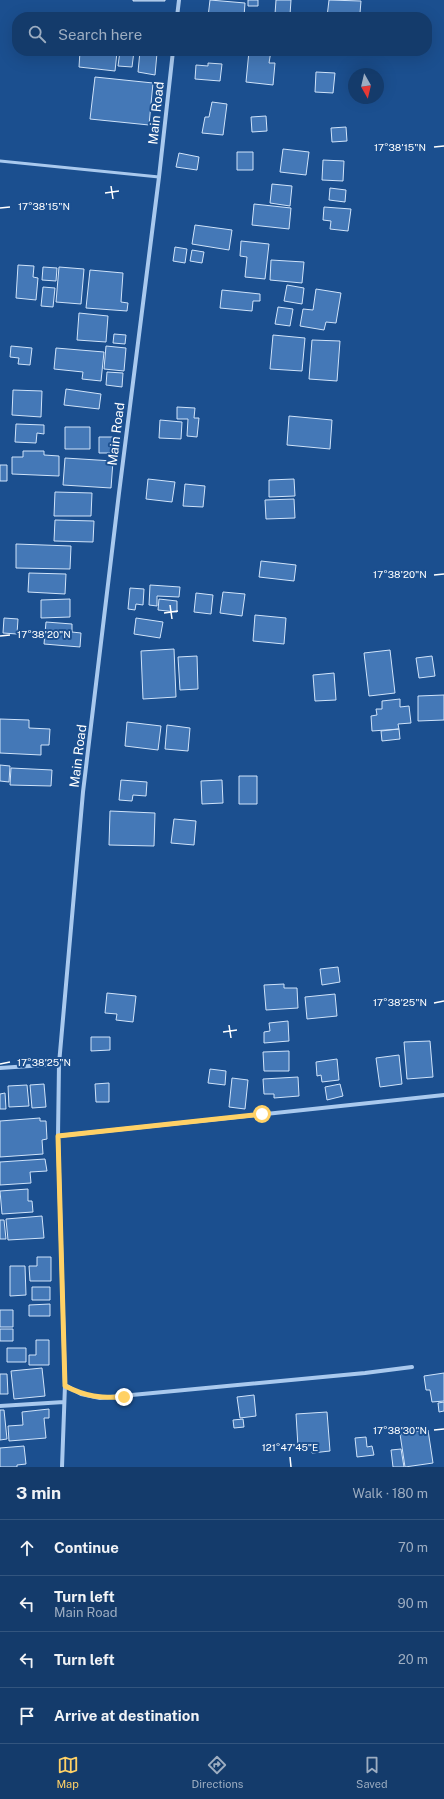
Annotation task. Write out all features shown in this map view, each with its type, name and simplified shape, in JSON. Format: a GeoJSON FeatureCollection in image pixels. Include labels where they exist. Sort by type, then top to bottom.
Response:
{"type":"FeatureCollection","features":[{"type":"Feature","properties":{"kind":"street"},"geometry":{"type":"LineString","coordinates":[[178,12],[179,0]]}},
{"type":"Feature","properties":{"kind":"street","name":"Main Road"},"geometry":{"type":"LineString","coordinates":[[62,1467],[65,1386],[58,1136],[59,1064],[83,792],[119,493],[160,177],[172,56]]}},
{"type":"Feature","properties":{"kind":"street"},"geometry":{"type":"LineString","coordinates":[[0,1068],[59,1064]]}},
{"type":"Feature","properties":{"kind":"street"},"geometry":{"type":"LineString","coordinates":[[58,1136],[444,1095]]}},
{"type":"Feature","properties":{"kind":"street"},"geometry":{"type":"LineString","coordinates":[[65,1386],[81,1394],[100,1398],[124,1397],[194,1388],[365,1374],[412,1368]]}},
{"type":"Feature","properties":{"kind":"street"},"geometry":{"type":"LineString","coordinates":[[0,1406],[64,1402]]}},
{"type":"Feature","properties":{"kind":"lane"},"geometry":{"type":"LineString","coordinates":[[0,161],[160,177]]}},
{"type":"Feature","properties":{"kind":"building"},"geometry":{"type":"Polygon","coordinates":[[[165,0],[165,1],[133,1],[165,0]]]}},
{"type":"Feature","properties":{"kind":"building"},"geometry":{"type":"Polygon","coordinates":[[[210,0],[245,3],[244,12],[209,12],[210,0]]]}},
{"type":"Feature","properties":{"kind":"building"},"geometry":{"type":"Polygon","coordinates":[[[248,0],[258,0],[258,6],[248,6],[248,0]]]}},
{"type":"Feature","properties":{"kind":"building"},"geometry":{"type":"Polygon","coordinates":[[[276,0],[291,0],[290,12],[275,12],[276,0]]]}},
{"type":"Feature","properties":{"kind":"building"},"geometry":{"type":"Polygon","coordinates":[[[329,0],[361,1],[360,12],[328,12],[329,0]]]}},
{"type":"Feature","properties":{"kind":"building"},"geometry":{"type":"Polygon","coordinates":[[[80,56],[117,56],[115,71],[79,67],[80,56]]]}},
{"type":"Feature","properties":{"kind":"building"},"geometry":{"type":"Polygon","coordinates":[[[119,56],[133,56],[132,67],[118,66],[119,56]]]}},
{"type":"Feature","properties":{"kind":"building"},"geometry":{"type":"Polygon","coordinates":[[[140,56],[157,56],[155,75],[138,72],[140,56]]]}},
{"type":"Feature","properties":{"kind":"building"},"geometry":{"type":"Polygon","coordinates":[[[249,56],[270,56],[269,63],[275,63],[273,85],[246,82],[249,56]]]}},
{"type":"Feature","properties":{"kind":"building"},"geometry":{"type":"Polygon","coordinates":[[[208,63],[222,64],[220,81],[195,79],[196,65],[208,66],[208,63]]]}},
{"type":"Feature","properties":{"kind":"building"},"geometry":{"type":"Polygon","coordinates":[[[316,72],[335,73],[333,93],[315,92],[316,72]]]}},
{"type":"Feature","properties":{"kind":"building"},"geometry":{"type":"Polygon","coordinates":[[[95,77],[153,83],[149,125],[90,119],[95,77]]]}},
{"type":"Feature","properties":{"kind":"building"},"geometry":{"type":"Polygon","coordinates":[[[212,102],[227,104],[223,135],[202,133],[205,117],[209,117],[212,102]]]}},
{"type":"Feature","properties":{"kind":"building"},"geometry":{"type":"Polygon","coordinates":[[[266,116],[267,131],[252,132],[251,117],[266,116]]]}},
{"type":"Feature","properties":{"kind":"building"},"geometry":{"type":"Polygon","coordinates":[[[346,127],[347,141],[332,142],[331,128],[346,127]]]}},
{"type":"Feature","properties":{"kind":"building"},"geometry":{"type":"Polygon","coordinates":[[[283,149],[309,152],[306,175],[280,172],[283,149]]]}},
{"type":"Feature","properties":{"kind":"building"},"geometry":{"type":"Polygon","coordinates":[[[237,152],[253,152],[253,170],[237,170],[237,152]]]}},
{"type":"Feature","properties":{"kind":"building"},"geometry":{"type":"Polygon","coordinates":[[[179,153],[199,157],[197,170],[176,167],[179,153]]]}},
{"type":"Feature","properties":{"kind":"building"},"geometry":{"type":"Polygon","coordinates":[[[323,160],[344,161],[343,181],[322,180],[323,160]]]}},
{"type":"Feature","properties":{"kind":"building"},"geometry":{"type":"Polygon","coordinates":[[[272,184],[292,186],[290,206],[270,203],[272,184]]]}},
{"type":"Feature","properties":{"kind":"building"},"geometry":{"type":"Polygon","coordinates":[[[330,188],[346,190],[345,202],[329,200],[330,188]]]}},
{"type":"Feature","properties":{"kind":"building"},"geometry":{"type":"Polygon","coordinates":[[[254,204],[291,208],[289,229],[252,225],[254,204]]]}},
{"type":"Feature","properties":{"kind":"building"},"geometry":{"type":"Polygon","coordinates":[[[324,207],[351,209],[348,231],[330,229],[331,221],[323,220],[324,207]]]}},
{"type":"Feature","properties":{"kind":"building"},"geometry":{"type":"Polygon","coordinates":[[[195,225],[232,230],[229,250],[192,244],[195,225]]]}},
{"type":"Feature","properties":{"kind":"building"},"geometry":{"type":"Polygon","coordinates":[[[241,241],[269,244],[265,279],[245,277],[247,257],[240,256],[241,241]]]}},
{"type":"Feature","properties":{"kind":"building"},"geometry":{"type":"Polygon","coordinates":[[[175,247],[187,249],[185,263],[173,261],[175,247]]]}},
{"type":"Feature","properties":{"kind":"building"},"geometry":{"type":"Polygon","coordinates":[[[192,250],[204,252],[202,263],[190,261],[192,250]]]}},
{"type":"Feature","properties":{"kind":"building"},"geometry":{"type":"Polygon","coordinates":[[[271,260],[304,262],[302,283],[270,280],[271,260]]]}},
{"type":"Feature","properties":{"kind":"building"},"geometry":{"type":"Polygon","coordinates":[[[18,265],[34,266],[33,277],[38,278],[36,300],[16,298],[18,265]]]}},
{"type":"Feature","properties":{"kind":"building"},"geometry":{"type":"Polygon","coordinates":[[[43,267],[57,268],[56,281],[42,280],[43,267]]]}},
{"type":"Feature","properties":{"kind":"building"},"geometry":{"type":"Polygon","coordinates":[[[59,267],[84,269],[81,304],[56,302],[59,267]]]}},
{"type":"Feature","properties":{"kind":"building"},"geometry":{"type":"Polygon","coordinates":[[[90,270],[123,273],[121,302],[128,303],[127,311],[86,308],[90,270]]]}},
{"type":"Feature","properties":{"kind":"building"},"geometry":{"type":"Polygon","coordinates":[[[287,285],[304,288],[302,304],[284,301],[287,285]]]}},
{"type":"Feature","properties":{"kind":"building"},"geometry":{"type":"Polygon","coordinates":[[[43,287],[55,288],[53,307],[41,306],[43,287]]]}},
{"type":"Feature","properties":{"kind":"building"},"geometry":{"type":"Polygon","coordinates":[[[316,289],[341,293],[336,323],[326,322],[324,330],[300,326],[303,309],[313,310],[316,289]]]}},
{"type":"Feature","properties":{"kind":"building"},"geometry":{"type":"Polygon","coordinates":[[[222,290],[260,294],[260,301],[253,301],[252,311],[220,308],[222,290]]]}},
{"type":"Feature","properties":{"kind":"building"},"geometry":{"type":"Polygon","coordinates":[[[278,307],[293,309],[290,326],[275,324],[278,307]]]}},
{"type":"Feature","properties":{"kind":"building"},"geometry":{"type":"Polygon","coordinates":[[[79,313],[108,316],[106,342],[77,340],[79,313]]]}},
{"type":"Feature","properties":{"kind":"building"},"geometry":{"type":"Polygon","coordinates":[[[114,334],[126,335],[125,344],[113,343],[114,334]]]}},
{"type":"Feature","properties":{"kind":"building"},"geometry":{"type":"Polygon","coordinates":[[[273,335],[305,338],[302,371],[270,369],[273,335]]]}},
{"type":"Feature","properties":{"kind":"building"},"geometry":{"type":"Polygon","coordinates":[[[312,340],[340,341],[337,381],[309,379],[312,340]]]}},
{"type":"Feature","properties":{"kind":"building"},"geometry":{"type":"Polygon","coordinates":[[[11,346],[32,348],[30,365],[18,364],[19,358],[10,357],[11,346]]]}},
{"type":"Feature","properties":{"kind":"building"},"geometry":{"type":"Polygon","coordinates":[[[106,346],[126,348],[124,371],[104,369],[106,346]]]}},
{"type":"Feature","properties":{"kind":"building"},"geometry":{"type":"Polygon","coordinates":[[[56,348],[104,352],[101,381],[82,379],[83,372],[54,369],[56,348]]]}},
{"type":"Feature","properties":{"kind":"building"},"geometry":{"type":"Polygon","coordinates":[[[107,372],[123,373],[122,387],[106,385],[107,372]]]}},
{"type":"Feature","properties":{"kind":"building"},"geometry":{"type":"Polygon","coordinates":[[[66,389],[101,394],[99,409],[64,405],[66,389]]]}},
{"type":"Feature","properties":{"kind":"building"},"geometry":{"type":"Polygon","coordinates":[[[13,390],[42,391],[41,417],[12,415],[13,390]]]}},
{"type":"Feature","properties":{"kind":"building"},"geometry":{"type":"Polygon","coordinates":[[[177,407],[195,408],[194,418],[199,418],[197,437],[187,436],[188,419],[177,419],[177,407]]]}},
{"type":"Feature","properties":{"kind":"building"},"geometry":{"type":"Polygon","coordinates":[[[289,416],[332,420],[330,449],[287,445],[289,416]]]}},
{"type":"Feature","properties":{"kind":"building"},"geometry":{"type":"Polygon","coordinates":[[[160,420],[182,422],[181,439],[159,438],[160,420]]]}},
{"type":"Feature","properties":{"kind":"building"},"geometry":{"type":"Polygon","coordinates":[[[16,424],[44,425],[44,434],[37,433],[36,443],[15,442],[16,424]]]}},
{"type":"Feature","properties":{"kind":"building"},"geometry":{"type":"Polygon","coordinates":[[[65,427],[90,427],[90,449],[65,449],[65,427]]]}},
{"type":"Feature","properties":{"kind":"building"},"geometry":{"type":"Polygon","coordinates":[[[99,437],[113,437],[113,453],[99,453],[99,437]]]}},
{"type":"Feature","properties":{"kind":"building"},"geometry":{"type":"Polygon","coordinates":[[[23,451],[44,451],[44,455],[59,456],[59,476],[12,474],[12,457],[23,457],[23,451]]]}},
{"type":"Feature","properties":{"kind":"building"},"geometry":{"type":"Polygon","coordinates":[[[65,458],[113,461],[111,488],[63,485],[65,458]]]}},
{"type":"Feature","properties":{"kind":"building"},"geometry":{"type":"Polygon","coordinates":[[[0,465],[7,465],[7,481],[0,481],[0,465]]]}},
{"type":"Feature","properties":{"kind":"building"},"geometry":{"type":"Polygon","coordinates":[[[148,479],[175,482],[172,502],[146,499],[148,479]]]}},
{"type":"Feature","properties":{"kind":"building"},"geometry":{"type":"Polygon","coordinates":[[[294,479],[295,496],[269,497],[269,480],[294,479]]]}},
{"type":"Feature","properties":{"kind":"building"},"geometry":{"type":"Polygon","coordinates":[[[185,484],[205,486],[203,507],[183,506],[185,484]]]}},
{"type":"Feature","properties":{"kind":"building"},"geometry":{"type":"Polygon","coordinates":[[[55,492],[92,493],[91,516],[54,516],[55,492]]]}},
{"type":"Feature","properties":{"kind":"building"},"geometry":{"type":"Polygon","coordinates":[[[294,499],[295,518],[266,519],[265,500],[294,499]]]}},
{"type":"Feature","properties":{"kind":"building"},"geometry":{"type":"Polygon","coordinates":[[[55,520],[94,521],[93,542],[54,541],[55,520]]]}},
{"type":"Feature","properties":{"kind":"building"},"geometry":{"type":"Polygon","coordinates":[[[16,544],[71,546],[70,569],[16,568],[16,544]]]}},
{"type":"Feature","properties":{"kind":"building"},"geometry":{"type":"Polygon","coordinates":[[[261,561],[296,565],[294,581],[259,577],[261,561]]]}},
{"type":"Feature","properties":{"kind":"building"},"geometry":{"type":"Polygon","coordinates":[[[29,573],[66,574],[65,594],[28,592],[29,573]]]}},
{"type":"Feature","properties":{"kind":"building"},"geometry":{"type":"Polygon","coordinates":[[[150,585],[180,587],[179,597],[157,596],[157,606],[149,605],[150,585]]]}},
{"type":"Feature","properties":{"kind":"building"},"geometry":{"type":"Polygon","coordinates":[[[130,588],[144,589],[143,605],[136,604],[135,610],[128,609],[130,588]]]}},
{"type":"Feature","properties":{"kind":"building"},"geometry":{"type":"Polygon","coordinates":[[[223,592],[245,594],[242,616],[220,613],[223,592]]]}},
{"type":"Feature","properties":{"kind":"building"},"geometry":{"type":"Polygon","coordinates":[[[196,593],[213,595],[211,614],[194,612],[196,593]]]}},
{"type":"Feature","properties":{"kind":"building"},"geometry":{"type":"Polygon","coordinates":[[[70,599],[70,617],[41,618],[41,600],[70,599]]]}},
{"type":"Feature","properties":{"kind":"building"},"geometry":{"type":"Polygon","coordinates":[[[159,599],[177,601],[177,612],[158,610],[159,599]]]}},
{"type":"Feature","properties":{"kind":"building"},"geometry":{"type":"Polygon","coordinates":[[[255,615],[286,618],[284,644],[253,641],[255,615]]]}},
{"type":"Feature","properties":{"kind":"building"},"geometry":{"type":"Polygon","coordinates":[[[4,618],[18,619],[17,634],[3,633],[4,618]]]}},
{"type":"Feature","properties":{"kind":"building"},"geometry":{"type":"Polygon","coordinates":[[[136,618],[163,622],[160,638],[134,634],[136,618]]]}},
{"type":"Feature","properties":{"kind":"building"},"geometry":{"type":"Polygon","coordinates":[[[46,622],[72,624],[72,632],[81,633],[80,647],[44,644],[46,622]]]}},
{"type":"Feature","properties":{"kind":"building"},"geometry":{"type":"Polygon","coordinates":[[[174,649],[176,697],[143,699],[141,651],[174,649]]]}},
{"type":"Feature","properties":{"kind":"building"},"geometry":{"type":"Polygon","coordinates":[[[390,650],[395,693],[369,696],[364,653],[390,650]]]}},
{"type":"Feature","properties":{"kind":"building"},"geometry":{"type":"Polygon","coordinates":[[[197,656],[198,689],[180,690],[178,657],[197,656]]]}},
{"type":"Feature","properties":{"kind":"building"},"geometry":{"type":"Polygon","coordinates":[[[432,656],[435,676],[419,678],[416,658],[432,656]]]}},
{"type":"Feature","properties":{"kind":"building"},"geometry":{"type":"Polygon","coordinates":[[[334,673],[336,700],[315,701],[313,675],[334,673]]]}},
{"type":"Feature","properties":{"kind":"building"},"geometry":{"type":"Polygon","coordinates":[[[444,695],[444,720],[418,721],[418,696],[444,695]]]}},
{"type":"Feature","properties":{"kind":"building"},"geometry":{"type":"Polygon","coordinates":[[[400,699],[400,707],[409,706],[411,723],[398,724],[399,729],[372,731],[371,716],[377,715],[376,709],[382,709],[382,701],[400,699]]]}},
{"type":"Feature","properties":{"kind":"building"},"geometry":{"type":"Polygon","coordinates":[[[0,719],[29,720],[29,728],[50,729],[49,745],[41,745],[41,755],[0,753],[0,719]]]}},
{"type":"Feature","properties":{"kind":"building"},"geometry":{"type":"Polygon","coordinates":[[[127,722],[161,726],[158,750],[125,746],[127,722]]]}},
{"type":"Feature","properties":{"kind":"building"},"geometry":{"type":"Polygon","coordinates":[[[167,725],[190,728],[188,751],[165,749],[167,725]]]}},
{"type":"Feature","properties":{"kind":"building"},"geometry":{"type":"Polygon","coordinates":[[[399,729],[400,739],[382,741],[381,731],[399,729]]]}},
{"type":"Feature","properties":{"kind":"building"},"geometry":{"type":"Polygon","coordinates":[[[0,765],[10,766],[9,782],[0,781],[0,765]]]}},
{"type":"Feature","properties":{"kind":"building"},"geometry":{"type":"Polygon","coordinates":[[[11,768],[52,770],[51,786],[10,785],[11,768]]]}},
{"type":"Feature","properties":{"kind":"building"},"geometry":{"type":"Polygon","coordinates":[[[239,776],[257,776],[257,804],[239,804],[239,776]]]}},
{"type":"Feature","properties":{"kind":"building"},"geometry":{"type":"Polygon","coordinates":[[[121,780],[147,782],[146,796],[133,795],[132,801],[119,800],[121,780]]]}},
{"type":"Feature","properties":{"kind":"building"},"geometry":{"type":"Polygon","coordinates":[[[222,780],[223,803],[202,804],[201,781],[222,780]]]}},
{"type":"Feature","properties":{"kind":"building"},"geometry":{"type":"Polygon","coordinates":[[[110,811],[155,813],[154,846],[109,845],[110,811]]]}},
{"type":"Feature","properties":{"kind":"building"},"geometry":{"type":"Polygon","coordinates":[[[174,819],[196,821],[194,845],[171,843],[174,819]]]}},
{"type":"Feature","properties":{"kind":"building"},"geometry":{"type":"Polygon","coordinates":[[[338,967],[340,982],[322,985],[320,969],[338,967]]]}},
{"type":"Feature","properties":{"kind":"building"},"geometry":{"type":"Polygon","coordinates":[[[284,984],[284,988],[297,988],[298,1008],[266,1010],[264,985],[284,984]]]}},
{"type":"Feature","properties":{"kind":"building"},"geometry":{"type":"Polygon","coordinates":[[[107,993],[136,996],[133,1022],[116,1020],[117,1014],[105,1013],[107,993]]]}},
{"type":"Feature","properties":{"kind":"building"},"geometry":{"type":"Polygon","coordinates":[[[335,994],[337,1016],[307,1019],[305,997],[335,994]]]}},
{"type":"Feature","properties":{"kind":"building"},"geometry":{"type":"Polygon","coordinates":[[[288,1021],[289,1041],[264,1043],[264,1032],[270,1031],[269,1023],[288,1021]]]}},
{"type":"Feature","properties":{"kind":"building"},"geometry":{"type":"Polygon","coordinates":[[[91,1037],[110,1037],[110,1050],[91,1051],[91,1037]]]}},
{"type":"Feature","properties":{"kind":"building"},"geometry":{"type":"Polygon","coordinates":[[[430,1041],[433,1077],[407,1079],[404,1042],[430,1041]]]}},
{"type":"Feature","properties":{"kind":"building"},"geometry":{"type":"Polygon","coordinates":[[[289,1051],[289,1071],[264,1071],[263,1052],[289,1051]]]}},
{"type":"Feature","properties":{"kind":"building"},"geometry":{"type":"Polygon","coordinates":[[[399,1055],[402,1084],[380,1087],[376,1058],[399,1055]]]}},
{"type":"Feature","properties":{"kind":"building"},"geometry":{"type":"Polygon","coordinates":[[[337,1059],[339,1080],[322,1082],[321,1075],[317,1076],[316,1062],[337,1059]]]}},
{"type":"Feature","properties":{"kind":"building"},"geometry":{"type":"Polygon","coordinates":[[[210,1069],[226,1071],[225,1085],[208,1083],[210,1069]]]}},
{"type":"Feature","properties":{"kind":"building"},"geometry":{"type":"Polygon","coordinates":[[[298,1077],[299,1096],[274,1098],[274,1094],[264,1094],[263,1079],[298,1077]]]}},
{"type":"Feature","properties":{"kind":"building"},"geometry":{"type":"Polygon","coordinates":[[[232,1078],[248,1080],[245,1109],[229,1107],[232,1078]]]}},
{"type":"Feature","properties":{"kind":"building"},"geometry":{"type":"Polygon","coordinates":[[[109,1083],[109,1102],[96,1102],[95,1084],[109,1083]]]}},
{"type":"Feature","properties":{"kind":"building"},"geometry":{"type":"Polygon","coordinates":[[[44,1084],[46,1107],[32,1108],[30,1085],[44,1084]]]}},
{"type":"Feature","properties":{"kind":"building"},"geometry":{"type":"Polygon","coordinates":[[[340,1084],[343,1096],[327,1100],[325,1087],[340,1084]]]}},
{"type":"Feature","properties":{"kind":"building"},"geometry":{"type":"Polygon","coordinates":[[[27,1085],[29,1106],[9,1107],[8,1086],[27,1085]]]}},
{"type":"Feature","properties":{"kind":"building"},"geometry":{"type":"Polygon","coordinates":[[[5,1093],[6,1109],[0,1109],[0,1094],[5,1093]]]}},
{"type":"Feature","properties":{"kind":"building"},"geometry":{"type":"Polygon","coordinates":[[[40,1118],[40,1121],[46,1121],[47,1139],[42,1140],[43,1154],[0,1157],[0,1121],[40,1118]]]}},
{"type":"Feature","properties":{"kind":"building"},"geometry":{"type":"Polygon","coordinates":[[[45,1159],[47,1171],[30,1172],[31,1183],[0,1185],[0,1162],[45,1159]]]}},
{"type":"Feature","properties":{"kind":"building"},"geometry":{"type":"Polygon","coordinates":[[[28,1189],[28,1201],[32,1201],[33,1212],[2,1214],[0,1191],[28,1189]]]}},
{"type":"Feature","properties":{"kind":"building"},"geometry":{"type":"Polygon","coordinates":[[[42,1216],[44,1238],[8,1240],[6,1219],[42,1216]]]}},
{"type":"Feature","properties":{"kind":"building"},"geometry":{"type":"Polygon","coordinates":[[[0,1220],[4,1220],[6,1239],[0,1239],[0,1220]]]}},
{"type":"Feature","properties":{"kind":"building"},"geometry":{"type":"Polygon","coordinates":[[[37,1257],[51,1257],[51,1281],[30,1281],[29,1266],[37,1266],[37,1257]]]}},
{"type":"Feature","properties":{"kind":"building"},"geometry":{"type":"Polygon","coordinates":[[[10,1266],[25,1266],[26,1295],[10,1296],[10,1266]]]}},
{"type":"Feature","properties":{"kind":"building"},"geometry":{"type":"Polygon","coordinates":[[[32,1287],[50,1287],[50,1300],[32,1300],[32,1287]]]}},
{"type":"Feature","properties":{"kind":"building"},"geometry":{"type":"Polygon","coordinates":[[[50,1304],[50,1316],[29,1316],[29,1305],[50,1304]]]}},
{"type":"Feature","properties":{"kind":"building"},"geometry":{"type":"Polygon","coordinates":[[[0,1310],[13,1310],[13,1327],[0,1327],[0,1310]]]}},
{"type":"Feature","properties":{"kind":"building"},"geometry":{"type":"Polygon","coordinates":[[[0,1329],[13,1329],[13,1341],[0,1341],[0,1329]]]}},
{"type":"Feature","properties":{"kind":"building"},"geometry":{"type":"Polygon","coordinates":[[[36,1340],[49,1340],[49,1365],[29,1365],[29,1355],[36,1355],[36,1340]]]}},
{"type":"Feature","properties":{"kind":"building"},"geometry":{"type":"Polygon","coordinates":[[[7,1348],[26,1348],[26,1362],[7,1362],[7,1348]]]}},
{"type":"Feature","properties":{"kind":"building"},"geometry":{"type":"Polygon","coordinates":[[[42,1368],[45,1396],[14,1399],[11,1371],[42,1368]]]}},
{"type":"Feature","properties":{"kind":"building"},"geometry":{"type":"Polygon","coordinates":[[[444,1373],[444,1401],[432,1402],[430,1390],[426,1390],[424,1376],[444,1373]]]}},
{"type":"Feature","properties":{"kind":"building"},"geometry":{"type":"Polygon","coordinates":[[[0,1374],[7,1374],[8,1394],[0,1394],[0,1374]]]}},
{"type":"Feature","properties":{"kind":"building"},"geometry":{"type":"Polygon","coordinates":[[[254,1395],[256,1416],[240,1418],[237,1397],[254,1395]]]}},
{"type":"Feature","properties":{"kind":"building"},"geometry":{"type":"Polygon","coordinates":[[[444,1402],[444,1411],[439,1412],[438,1403],[444,1402]]]}},
{"type":"Feature","properties":{"kind":"building"},"geometry":{"type":"Polygon","coordinates":[[[49,1409],[49,1418],[44,1418],[46,1438],[9,1441],[8,1426],[23,1425],[22,1412],[49,1409]]]}},
{"type":"Feature","properties":{"kind":"building"},"geometry":{"type":"Polygon","coordinates":[[[0,1410],[4,1410],[7,1439],[0,1440],[0,1410]]]}},
{"type":"Feature","properties":{"kind":"building"},"geometry":{"type":"Polygon","coordinates":[[[327,1412],[330,1451],[312,1453],[311,1446],[298,1447],[296,1414],[327,1412]]]}},
{"type":"Feature","properties":{"kind":"building"},"geometry":{"type":"Polygon","coordinates":[[[243,1419],[244,1427],[234,1428],[233,1420],[243,1419]]]}},
{"type":"Feature","properties":{"kind":"building"},"geometry":{"type":"Polygon","coordinates":[[[428,1430],[433,1463],[405,1467],[400,1434],[428,1430]]]}},
{"type":"Feature","properties":{"kind":"building"},"geometry":{"type":"Polygon","coordinates":[[[366,1437],[367,1447],[372,1446],[374,1455],[357,1457],[355,1438],[366,1437]]]}},
{"type":"Feature","properties":{"kind":"building"},"geometry":{"type":"Polygon","coordinates":[[[24,1446],[26,1464],[17,1465],[17,1467],[0,1467],[0,1448],[24,1446]]]}},
{"type":"Feature","properties":{"kind":"building"},"geometry":{"type":"Polygon","coordinates":[[[401,1449],[404,1467],[393,1467],[391,1450],[401,1449]]]}},
{"type":"Feature","properties":{"kind":"route"},"geometry":{"type":"LineString","coordinates":[[124,1397],[100,1398],[81,1394],[65,1386],[58,1136],[262,1114]]}}]}
